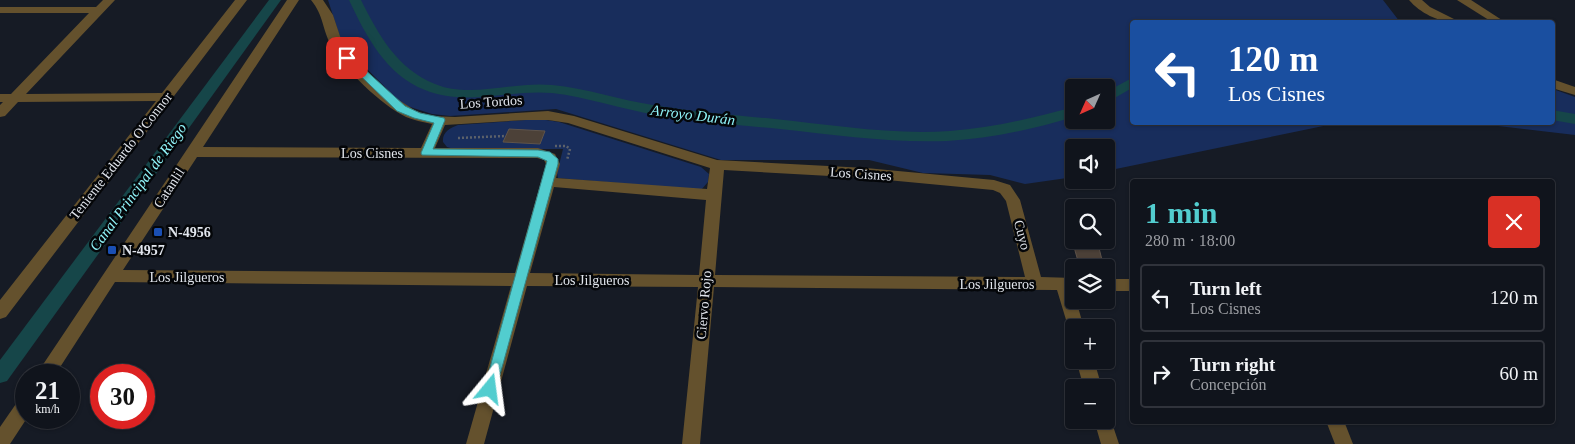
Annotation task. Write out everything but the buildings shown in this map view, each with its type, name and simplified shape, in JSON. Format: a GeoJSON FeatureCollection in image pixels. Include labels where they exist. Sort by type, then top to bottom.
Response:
{"type":"FeatureCollection","features":[{"type":"Feature","properties":{"kind":"street"},"geometry":{"type":"LineString","coordinates":[[0,113],[109,0]]}},
{"type":"Feature","properties":{"kind":"street","name":"Teniente Eduardo O'Connor"},"geometry":{"type":"LineString","coordinates":[[0,312],[242,0]]}},
{"type":"Feature","properties":{"kind":"street","name":"Catanlil"},"geometry":{"type":"LineString","coordinates":[[52,364],[293,0]]}},
{"type":"Feature","properties":{"kind":"street","name":"Los Tordos"},"geometry":{"type":"LineString","coordinates":[[317,0],[324,8],[339,48],[387,97],[409,113],[440,120],[543,115],[560,116],[717,166]]}},
{"type":"Feature","properties":{"kind":"street"},"geometry":{"type":"LineString","coordinates":[[1463,0],[1496,20]]}},
{"type":"Feature","properties":{"kind":"street"},"geometry":{"type":"LineString","coordinates":[[1417,3],[1421,19]]}},
{"type":"Feature","properties":{"kind":"street"},"geometry":{"type":"LineString","coordinates":[[1417,3],[1450,20]]}},
{"type":"Feature","properties":{"kind":"street"},"geometry":{"type":"LineString","coordinates":[[0,10],[100,10]]}},
{"type":"Feature","properties":{"kind":"street"},"geometry":{"type":"LineString","coordinates":[[1555,84],[1575,91]]}},
{"type":"Feature","properties":{"kind":"street"},"geometry":{"type":"LineString","coordinates":[[0,98],[166,97]]}},
{"type":"Feature","properties":{"kind":"street"},"geometry":{"type":"LineString","coordinates":[[426,153],[440,120]]}},
{"type":"Feature","properties":{"kind":"street"},"geometry":{"type":"LineString","coordinates":[[475,444],[553,164],[549,151]]}},
{"type":"Feature","properties":{"kind":"street","name":"Los Cisnes"},"geometry":{"type":"LineString","coordinates":[[193,152],[538,153],[549,151]]}},
{"type":"Feature","properties":{"kind":"street","name":"Los Cisnes"},"geometry":{"type":"LineString","coordinates":[[717,166],[866,172],[988,184],[1005,189]]}},
{"type":"Feature","properties":{"kind":"street","name":"Ciervo Rojo"},"geometry":{"type":"LineString","coordinates":[[691,444],[717,166]]}},
{"type":"Feature","properties":{"kind":"street"},"geometry":{"type":"LineString","coordinates":[[548,182],[714,195]]}},
{"type":"Feature","properties":{"kind":"street","name":"Cuyo"},"geometry":{"type":"LineString","coordinates":[[1005,189],[1013,200],[1035,284]]}},
{"type":"Feature","properties":{"kind":"street","name":"Los Jilgueros"},"geometry":{"type":"LineString","coordinates":[[111,276],[1065,284]]}},
{"type":"Feature","properties":{"kind":"street"},"geometry":{"type":"LineString","coordinates":[[1115,285],[1130,285]]}},
{"type":"Feature","properties":{"kind":"street"},"geometry":{"type":"LineString","coordinates":[[0,443],[15,420]]}},
{"type":"Feature","properties":{"kind":"street"},"geometry":{"type":"LineString","coordinates":[[1336,424],[1344,444]]}},
{"type":"Feature","properties":{"kind":"street"},"geometry":{"type":"LineString","coordinates":[[1106,429],[1110,444]]}},
{"type":"Feature","properties":{"kind":"path"},"geometry":{"type":"LineString","coordinates":[[458,138],[506,136]]}},
{"type":"Feature","properties":{"kind":"path"},"geometry":{"type":"LineString","coordinates":[[549,151],[566,146],[570,149],[565,166]]}},
{"type":"Feature","properties":{"kind":"shaded area"},"geometry":{"type":"Polygon","coordinates":[[[328,0],[1383,0],[1398,20],[1130,20],[1130,125],[1328,125],[1115,169],[1115,139],[1065,139],[1065,178],[1025,184],[990,175],[923,173],[869,160],[721,160],[556,109],[450,116],[432,114],[407,106],[397,99],[352,54],[340,37],[328,0]]]}},
{"type":"Feature","properties":{"kind":"shaded area"},"geometry":{"type":"Polygon","coordinates":[[[1555,90],[1575,97],[1575,135],[1489,125],[1555,125],[1555,90]]]}},
{"type":"Feature","properties":{"kind":"shaded area"},"geometry":{"type":"Polygon","coordinates":[[[539,119],[559,122],[701,167],[709,174],[708,182],[701,190],[558,178],[557,173],[563,149],[454,149],[447,147],[443,142],[447,131],[458,125],[539,119]]]}},
{"type":"Feature","properties":{"kind":"waterway","name":"Canal Principal de Riego"},"geometry":{"type":"LineString","coordinates":[[0,375],[275,0]]}},
{"type":"Feature","properties":{"kind":"waterway","name":"Arroyo Durán"},"geometry":{"type":"LineString","coordinates":[[355,0],[376,40],[394,63],[417,82],[445,92],[473,94],[528,88],[554,89],[672,113],[840,131],[927,137],[996,131],[1065,115]]}},
{"type":"Feature","properties":{"kind":"waterway","name":"Arroyo Durán"},"geometry":{"type":"LineString","coordinates":[[1115,93],[1130,83]]}},
{"type":"Feature","properties":{"kind":"waterway","name":"Arroyo Durán"},"geometry":{"type":"LineString","coordinates":[[1555,116],[1575,119]]}},
{"type":"Feature","properties":{"kind":"place","name":"N-4956"},"geometry":{"type":"Point","coordinates":[158,232]}},
{"type":"Feature","properties":{"kind":"place","name":"N-4957"},"geometry":{"type":"Point","coordinates":[112,250]}},
{"type":"Feature","properties":{"kind":"route"},"geometry":{"type":"LineString","coordinates":[[347,58],[401,109],[417,116],[440,120],[426,153],[538,153],[550,156],[552,159],[553,164],[490,389]]}}]}
